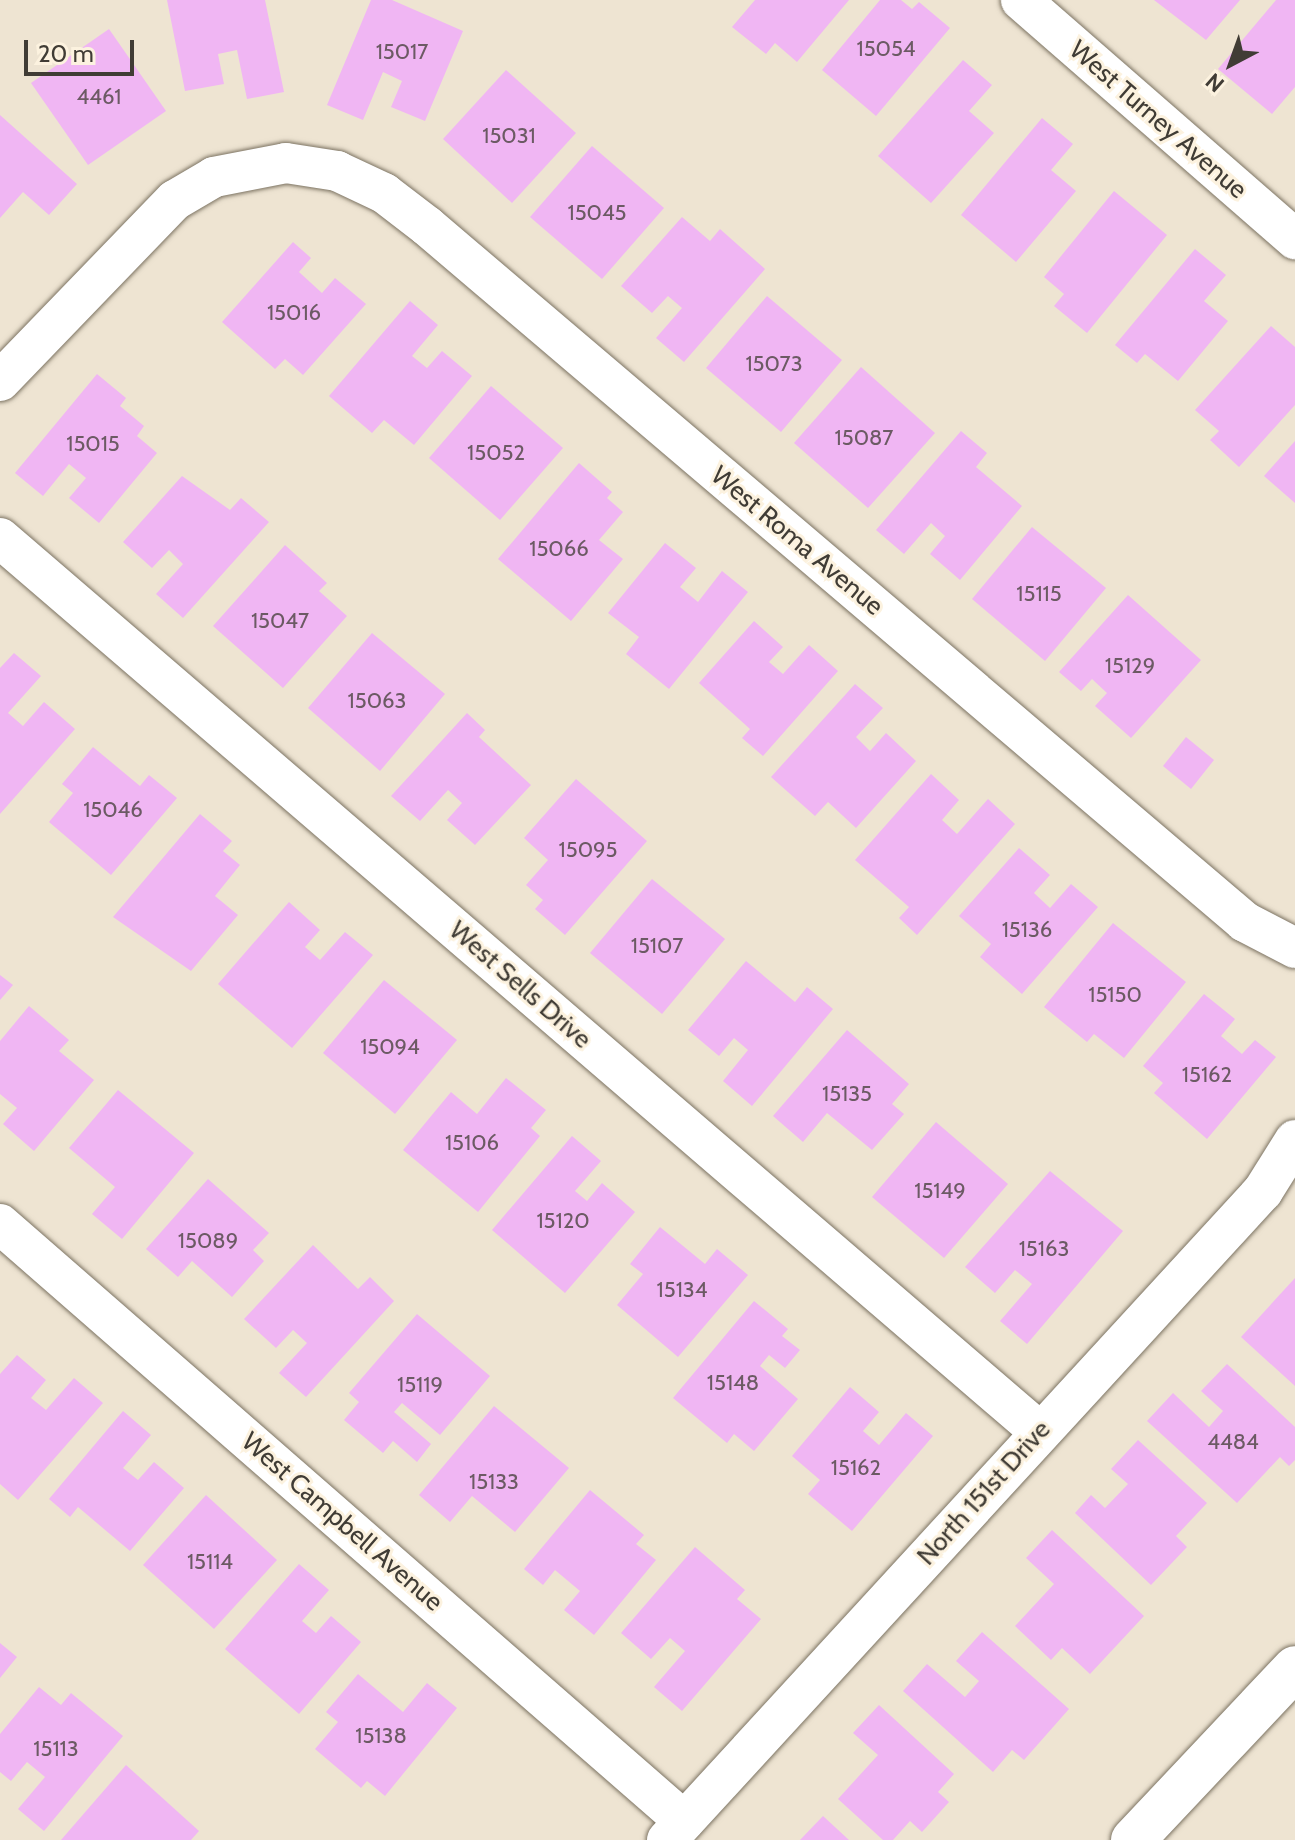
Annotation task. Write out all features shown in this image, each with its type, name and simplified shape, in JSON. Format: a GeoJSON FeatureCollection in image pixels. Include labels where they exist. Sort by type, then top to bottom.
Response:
{"type":"FeatureCollection","features":[{"type":"Feature","properties":{"kind":"street","name":"West Turney Avenue"},"geometry":{"type":"LineString","coordinates":[[1021,0],[1295,239]]}},
{"type":"Feature","properties":{"kind":"street","name":"West Roma Avenue"},"geometry":{"type":"LineString","coordinates":[[0,381],[175,200],[214,177],[286,163],[337,171],[384,193],[427,226],[1245,922],[1295,948]]}},
{"type":"Feature","properties":{"kind":"street","name":"West Sells Drive"},"geometry":{"type":"LineString","coordinates":[[0,538],[1040,1432]]}},
{"type":"Feature","properties":{"kind":"street","name":"North 151st Drive"},"geometry":{"type":"LineString","coordinates":[[675,1830],[1263,1191],[1295,1140]]}},
{"type":"Feature","properties":{"kind":"street","name":"West Campbell Avenue"},"geometry":{"type":"LineString","coordinates":[[0,1224],[675,1830]]}},
{"type":"Feature","properties":{"kind":"street"},"geometry":{"type":"LineString","coordinates":[[1133,1840],[1295,1668]]}},
{"type":"Feature","properties":{"kind":"building"},"geometry":{"type":"Polygon","coordinates":[[[167,0],[265,0],[284,92],[247,99],[237,50],[218,54],[224,84],[185,91],[167,0]]]}},
{"type":"Feature","properties":{"kind":"building"},"geometry":{"type":"Polygon","coordinates":[[[371,0],[392,0],[463,31],[425,121],[391,107],[402,81],[383,72],[363,120],[327,105],[371,0]]]}},
{"type":"Feature","properties":{"kind":"building"},"geometry":{"type":"Polygon","coordinates":[[[755,0],[849,0],[797,62],[775,43],[766,54],[732,27],[755,0]]]}},
{"type":"Feature","properties":{"kind":"building"},"geometry":{"type":"Polygon","coordinates":[[[880,0],[901,0],[912,9],[919,2],[950,28],[876,116],[822,70],[880,0]]]}},
{"type":"Feature","properties":{"kind":"building"},"geometry":{"type":"Polygon","coordinates":[[[1154,0],[1240,0],[1206,40],[1154,0]]]}},
{"type":"Feature","properties":{"kind":"building"},"geometry":{"type":"Polygon","coordinates":[[[1276,0],[1295,0],[1295,87],[1272,114],[1218,69],[1276,0]]]}},
{"type":"Feature","properties":{"kind":"building"},"geometry":{"type":"Polygon","coordinates":[[[109,29],[166,111],[88,165],[31,83],[109,29]]]}},
{"type":"Feature","properties":{"kind":"building"},"geometry":{"type":"Polygon","coordinates":[[[963,60],[992,85],[969,111],[994,133],[931,203],[878,156],[963,60]]]}},
{"type":"Feature","properties":{"kind":"building"},"geometry":{"type":"Polygon","coordinates":[[[506,70],[576,133],[512,203],[443,139],[506,70]]]}},
{"type":"Feature","properties":{"kind":"building"},"geometry":{"type":"Polygon","coordinates":[[[0,115],[77,184],[49,215],[23,192],[0,218],[0,115]]]}},
{"type":"Feature","properties":{"kind":"building"},"geometry":{"type":"Polygon","coordinates":[[[1042,118],[1073,144],[1051,170],[1076,191],[1016,262],[961,215],[1042,118]]]}},
{"type":"Feature","properties":{"kind":"building"},"geometry":{"type":"Polygon","coordinates":[[[592,146],[664,208],[602,279],[530,217],[592,146]]]}},
{"type":"Feature","properties":{"kind":"building"},"geometry":{"type":"Polygon","coordinates":[[[1114,191],[1167,235],[1087,333],[1054,306],[1064,294],[1044,277],[1114,191]]]}},
{"type":"Feature","properties":{"kind":"building"},"geometry":{"type":"Polygon","coordinates":[[[682,217],[710,241],[720,229],[765,269],[684,362],[656,338],[682,308],[668,296],[652,313],[621,286],[682,217]]]}},
{"type":"Feature","properties":{"kind":"building"},"geometry":{"type":"Polygon","coordinates":[[[293,242],[311,258],[299,272],[322,293],[335,278],[366,304],[303,375],[285,359],[275,369],[222,322],[293,242]]]}},
{"type":"Feature","properties":{"kind":"building"},"geometry":{"type":"Polygon","coordinates":[[[1195,249],[1226,275],[1204,301],[1228,321],[1178,381],[1145,354],[1137,363],[1115,345],[1195,249]]]}},
{"type":"Feature","properties":{"kind":"building"},"geometry":{"type":"Polygon","coordinates":[[[767,296],[842,360],[781,432],[706,368],[767,296]]]}},
{"type":"Feature","properties":{"kind":"building"},"geometry":{"type":"Polygon","coordinates":[[[410,301],[438,325],[412,356],[427,368],[442,351],[472,376],[414,445],[384,420],[372,433],[329,396],[410,301]]]}},
{"type":"Feature","properties":{"kind":"building"},"geometry":{"type":"Polygon","coordinates":[[[1271,326],[1295,347],[1295,405],[1239,467],[1210,440],[1219,431],[1195,410],[1271,326]]]}},
{"type":"Feature","properties":{"kind":"building"},"geometry":{"type":"Polygon","coordinates":[[[861,367],[935,433],[868,508],[794,443],[861,367]]]}},
{"type":"Feature","properties":{"kind":"building"},"geometry":{"type":"Polygon","coordinates":[[[97,374],[126,398],[120,406],[144,426],[137,436],[157,453],[99,523],[69,498],[86,478],[69,464],[43,496],[15,473],[97,374]]]}},
{"type":"Feature","properties":{"kind":"building"},"geometry":{"type":"Polygon","coordinates":[[[491,386],[563,448],[500,520],[429,458],[491,386]]]}},
{"type":"Feature","properties":{"kind":"building"},"geometry":{"type":"Polygon","coordinates":[[[961,431],[987,453],[976,467],[1022,506],[960,580],[930,554],[945,536],[931,523],[904,554],[876,530],[961,431]]]}},
{"type":"Feature","properties":{"kind":"building"},"geometry":{"type":"Polygon","coordinates":[[[1295,441],[1295,503],[1264,476],[1295,441]]]}},
{"type":"Feature","properties":{"kind":"building"},"geometry":{"type":"Polygon","coordinates":[[[579,463],[612,492],[607,498],[623,512],[599,540],[623,559],[571,621],[498,559],[579,463]]]}},
{"type":"Feature","properties":{"kind":"building"},"geometry":{"type":"Polygon","coordinates":[[[182,476],[230,510],[241,498],[269,522],[183,618],[156,594],[183,564],[169,550],[152,568],[123,542],[182,476]]]}},
{"type":"Feature","properties":{"kind":"building"},"geometry":{"type":"Polygon","coordinates":[[[1032,527],[1106,588],[1045,661],[972,599],[1032,527]]]}},
{"type":"Feature","properties":{"kind":"building"},"geometry":{"type":"Polygon","coordinates":[[[665,543],[696,568],[680,587],[698,602],[722,571],[748,592],[669,689],[626,654],[639,637],[608,613],[665,543]]]}},
{"type":"Feature","properties":{"kind":"building"},"geometry":{"type":"Polygon","coordinates":[[[285,545],[327,583],[319,591],[347,616],[283,688],[213,626],[285,545]]]}},
{"type":"Feature","properties":{"kind":"building"},"geometry":{"type":"Polygon","coordinates":[[[1128,595],[1201,660],[1131,738],[1095,706],[1107,693],[1092,679],[1081,691],[1059,672],[1128,595]]]}},
{"type":"Feature","properties":{"kind":"building"},"geometry":{"type":"Polygon","coordinates":[[[754,621],[783,647],[769,662],[783,674],[809,645],[838,671],[763,756],[742,738],[750,729],[699,683],[754,621]]]}},
{"type":"Feature","properties":{"kind":"building"},"geometry":{"type":"Polygon","coordinates":[[[372,633],[445,694],[380,771],[308,708],[372,633]]]}},
{"type":"Feature","properties":{"kind":"building"},"geometry":{"type":"Polygon","coordinates":[[[14,653],[41,676],[8,713],[23,726],[44,702],[75,729],[0,814],[0,668],[14,653]]]}},
{"type":"Feature","properties":{"kind":"building"},"geometry":{"type":"Polygon","coordinates":[[[855,684],[883,708],[856,737],[870,751],[886,733],[916,761],[856,828],[828,802],[815,816],[771,777],[855,684]]]}},
{"type":"Feature","properties":{"kind":"building"},"geometry":{"type":"Polygon","coordinates":[[[467,713],[485,730],[479,737],[531,785],[475,845],[447,820],[462,803],[448,790],[420,821],[391,796],[467,713]]]}},
{"type":"Feature","properties":{"kind":"building"},"geometry":{"type":"Polygon","coordinates":[[[1186,737],[1214,760],[1191,789],[1163,766],[1186,737]]]}},
{"type":"Feature","properties":{"kind":"building"},"geometry":{"type":"Polygon","coordinates":[[[93,747],[140,786],[149,775],[177,798],[111,875],[49,822],[73,793],[62,784],[93,747]]]}},
{"type":"Feature","properties":{"kind":"building"},"geometry":{"type":"Polygon","coordinates":[[[931,774],[959,800],[942,820],[957,834],[988,799],[1015,824],[917,935],[899,918],[909,907],[855,860],[931,774]]]}},
{"type":"Feature","properties":{"kind":"building"},"geometry":{"type":"Polygon","coordinates":[[[576,779],[647,841],[565,935],[535,909],[543,900],[526,885],[548,860],[524,838],[576,779]]]}},
{"type":"Feature","properties":{"kind":"building"},"geometry":{"type":"Polygon","coordinates":[[[200,814],[232,841],[223,851],[240,865],[215,896],[238,915],[191,971],[113,917],[200,814]]]}},
{"type":"Feature","properties":{"kind":"building"},"geometry":{"type":"Polygon","coordinates":[[[1019,848],[1050,875],[1034,893],[1050,908],[1071,884],[1098,907],[1022,994],[980,957],[991,944],[959,916],[1019,848]]]}},
{"type":"Feature","properties":{"kind":"building"},"geometry":{"type":"Polygon","coordinates":[[[652,879],[725,939],[662,1014],[590,953],[652,879]]]}},
{"type":"Feature","properties":{"kind":"building"},"geometry":{"type":"Polygon","coordinates":[[[289,902],[320,930],[305,947],[320,960],[345,932],[373,955],[292,1048],[218,984],[289,902]]]}},
{"type":"Feature","properties":{"kind":"building"},"geometry":{"type":"Polygon","coordinates":[[[1113,923],[1186,982],[1124,1058],[1094,1034],[1087,1042],[1044,1007],[1113,923]]]}},
{"type":"Feature","properties":{"kind":"building"},"geometry":{"type":"Polygon","coordinates":[[[746,961],[795,1002],[807,987],[833,1009],[752,1106],[723,1081],[748,1050],[734,1038],[719,1056],[688,1030],[746,961]]]}},
{"type":"Feature","properties":{"kind":"building"},"geometry":{"type":"Polygon","coordinates":[[[0,975],[13,985],[0,1000],[0,975]]]}},
{"type":"Feature","properties":{"kind":"building"},"geometry":{"type":"Polygon","coordinates":[[[384,980],[457,1040],[395,1114],[323,1053],[384,980]]]}},
{"type":"Feature","properties":{"kind":"building"},"geometry":{"type":"Polygon","coordinates":[[[1204,994],[1235,1019],[1221,1036],[1242,1054],[1255,1040],[1276,1057],[1207,1139],[1154,1093],[1163,1083],[1143,1066],[1204,994]]]}},
{"type":"Feature","properties":{"kind":"building"},"geometry":{"type":"Polygon","coordinates":[[[29,1006],[69,1040],[59,1051],[94,1080],[34,1151],[3,1124],[17,1108],[0,1094],[0,1041],[29,1006]]]}},
{"type":"Feature","properties":{"kind":"building"},"geometry":{"type":"Polygon","coordinates":[[[847,1030],[909,1084],[892,1104],[904,1114],[872,1150],[827,1113],[803,1142],[773,1116],[847,1030]]]}},
{"type":"Feature","properties":{"kind":"building"},"geometry":{"type":"Polygon","coordinates":[[[506,1078],[546,1110],[531,1128],[540,1136],[478,1212],[403,1150],[451,1092],[477,1114],[506,1078]]]}},
{"type":"Feature","properties":{"kind":"building"},"geometry":{"type":"Polygon","coordinates":[[[118,1090],[194,1153],[122,1239],[92,1214],[115,1187],[69,1148],[118,1090]]]}},
{"type":"Feature","properties":{"kind":"building"},"geometry":{"type":"Polygon","coordinates":[[[936,1122],[1008,1184],[944,1258],[872,1197],[936,1122]]]}},
{"type":"Feature","properties":{"kind":"building"},"geometry":{"type":"Polygon","coordinates":[[[572,1136],[601,1161],[575,1191],[587,1201],[602,1183],[635,1212],[565,1293],[492,1230],[572,1136]]]}},
{"type":"Feature","properties":{"kind":"building"},"geometry":{"type":"Polygon","coordinates":[[[1050,1171],[1123,1231],[1027,1344],[1000,1321],[1032,1284],[1015,1270],[995,1293],[965,1267],[1050,1171]]]}},
{"type":"Feature","properties":{"kind":"building"},"geometry":{"type":"Polygon","coordinates":[[[208,1179],[269,1233],[253,1250],[264,1261],[232,1297],[192,1261],[178,1277],[146,1249],[208,1179]]]}},
{"type":"Feature","properties":{"kind":"building"},"geometry":{"type":"Polygon","coordinates":[[[660,1227],[705,1264],[717,1249],[748,1275],[678,1357],[617,1305],[643,1274],[630,1264],[660,1227]]]}},
{"type":"Feature","properties":{"kind":"building"},"geometry":{"type":"Polygon","coordinates":[[[313,1245],[358,1289],[370,1277],[394,1301],[306,1397],[279,1373],[307,1343],[293,1330],[276,1348],[244,1319],[313,1245]]]}},
{"type":"Feature","properties":{"kind":"building"},"geometry":{"type":"Polygon","coordinates":[[[1295,1278],[1295,1386],[1241,1337],[1295,1278]]]}},
{"type":"Feature","properties":{"kind":"building"},"geometry":{"type":"Polygon","coordinates":[[[754,1301],[788,1329],[782,1336],[800,1350],[785,1368],[769,1355],[760,1366],[798,1399],[754,1451],[734,1434],[727,1443],[673,1398],[754,1301]]]}},
{"type":"Feature","properties":{"kind":"building"},"geometry":{"type":"Polygon","coordinates":[[[417,1314],[490,1376],[440,1435],[402,1403],[394,1412],[431,1444],[417,1462],[393,1441],[383,1453],[344,1420],[359,1402],[349,1393],[417,1314]]]}},
{"type":"Feature","properties":{"kind":"building"},"geometry":{"type":"Polygon","coordinates":[[[17,1355],[46,1380],[31,1398],[46,1410],[74,1378],[103,1403],[18,1500],[0,1484],[0,1374],[17,1355]]]}},
{"type":"Feature","properties":{"kind":"building"},"geometry":{"type":"Polygon","coordinates":[[[1227,1364],[1295,1427],[1295,1460],[1289,1466],[1280,1457],[1237,1503],[1147,1421],[1173,1393],[1209,1427],[1223,1411],[1201,1391],[1227,1364]]]}},
{"type":"Feature","properties":{"kind":"building"},"geometry":{"type":"Polygon","coordinates":[[[850,1387],[879,1412],[863,1431],[879,1445],[906,1413],[933,1436],[852,1531],[808,1494],[820,1480],[792,1456],[850,1387]]]}},
{"type":"Feature","properties":{"kind":"building"},"geometry":{"type":"Polygon","coordinates":[[[494,1406],[569,1468],[515,1532],[472,1496],[450,1522],[419,1495],[494,1406]]]}},
{"type":"Feature","properties":{"kind":"building"},"geometry":{"type":"Polygon","coordinates":[[[123,1411],[151,1435],[123,1468],[138,1480],[154,1462],[184,1488],[130,1551],[78,1507],[70,1517],[49,1499],[123,1411]]]}},
{"type":"Feature","properties":{"kind":"building"},"geometry":{"type":"Polygon","coordinates":[[[1138,1440],[1207,1503],[1176,1536],[1187,1547],[1151,1585],[1075,1513],[1091,1495],[1105,1508],[1128,1484],[1111,1469],[1138,1440]]]}},
{"type":"Feature","properties":{"kind":"building"},"geometry":{"type":"Polygon","coordinates":[[[590,1490],[644,1535],[636,1544],[656,1560],[594,1635],[564,1610],[580,1591],[555,1570],[543,1585],[524,1569],[590,1490]]]}},
{"type":"Feature","properties":{"kind":"building"},"geometry":{"type":"Polygon","coordinates":[[[206,1495],[277,1560],[214,1629],[143,1565],[206,1495]]]}},
{"type":"Feature","properties":{"kind":"building"},"geometry":{"type":"Polygon","coordinates":[[[1052,1530],[1144,1616],[1090,1674],[1062,1648],[1051,1660],[1015,1626],[1054,1584],[1026,1558],[1052,1530]]]}},
{"type":"Feature","properties":{"kind":"building"},"geometry":{"type":"Polygon","coordinates":[[[695,1547],[745,1590],[737,1599],[761,1619],[682,1711],[654,1687],[685,1651],[670,1638],[651,1659],[621,1633],[695,1547]]]}},
{"type":"Feature","properties":{"kind":"building"},"geometry":{"type":"Polygon","coordinates":[[[299,1564],[329,1590],[302,1621],[316,1633],[331,1616],[361,1642],[299,1714],[225,1649],[299,1564]]]}},
{"type":"Feature","properties":{"kind":"building"},"geometry":{"type":"Polygon","coordinates":[[[982,1632],[1069,1709],[1024,1760],[1012,1750],[993,1772],[903,1691],[927,1664],[965,1697],[979,1681],[956,1661],[982,1632]]]}},
{"type":"Feature","properties":{"kind":"building"},"geometry":{"type":"Polygon","coordinates":[[[0,1643],[17,1657],[0,1678],[0,1643]]]}},
{"type":"Feature","properties":{"kind":"building"},"geometry":{"type":"Polygon","coordinates":[[[358,1674],[403,1712],[427,1683],[457,1708],[385,1796],[367,1781],[361,1788],[315,1749],[338,1722],[326,1712],[358,1674]]]}},
{"type":"Feature","properties":{"kind":"building"},"geometry":{"type":"Polygon","coordinates":[[[39,1687],[61,1705],[71,1693],[123,1736],[44,1831],[18,1809],[45,1777],[27,1762],[11,1781],[0,1772],[0,1734],[39,1687]]]}},
{"type":"Feature","properties":{"kind":"building"},"geometry":{"type":"Polygon","coordinates":[[[879,1705],[954,1774],[938,1792],[949,1802],[922,1832],[910,1821],[893,1840],[883,1840],[838,1799],[878,1755],[853,1733],[879,1705]]]}},
{"type":"Feature","properties":{"kind":"building"},"geometry":{"type":"Polygon","coordinates":[[[126,1765],[199,1831],[191,1840],[61,1840],[126,1765]]]}},
{"type":"Feature","properties":{"kind":"building"},"geometry":{"type":"Polygon","coordinates":[[[823,1816],[849,1840],[800,1840],[823,1816]]]}}]}
